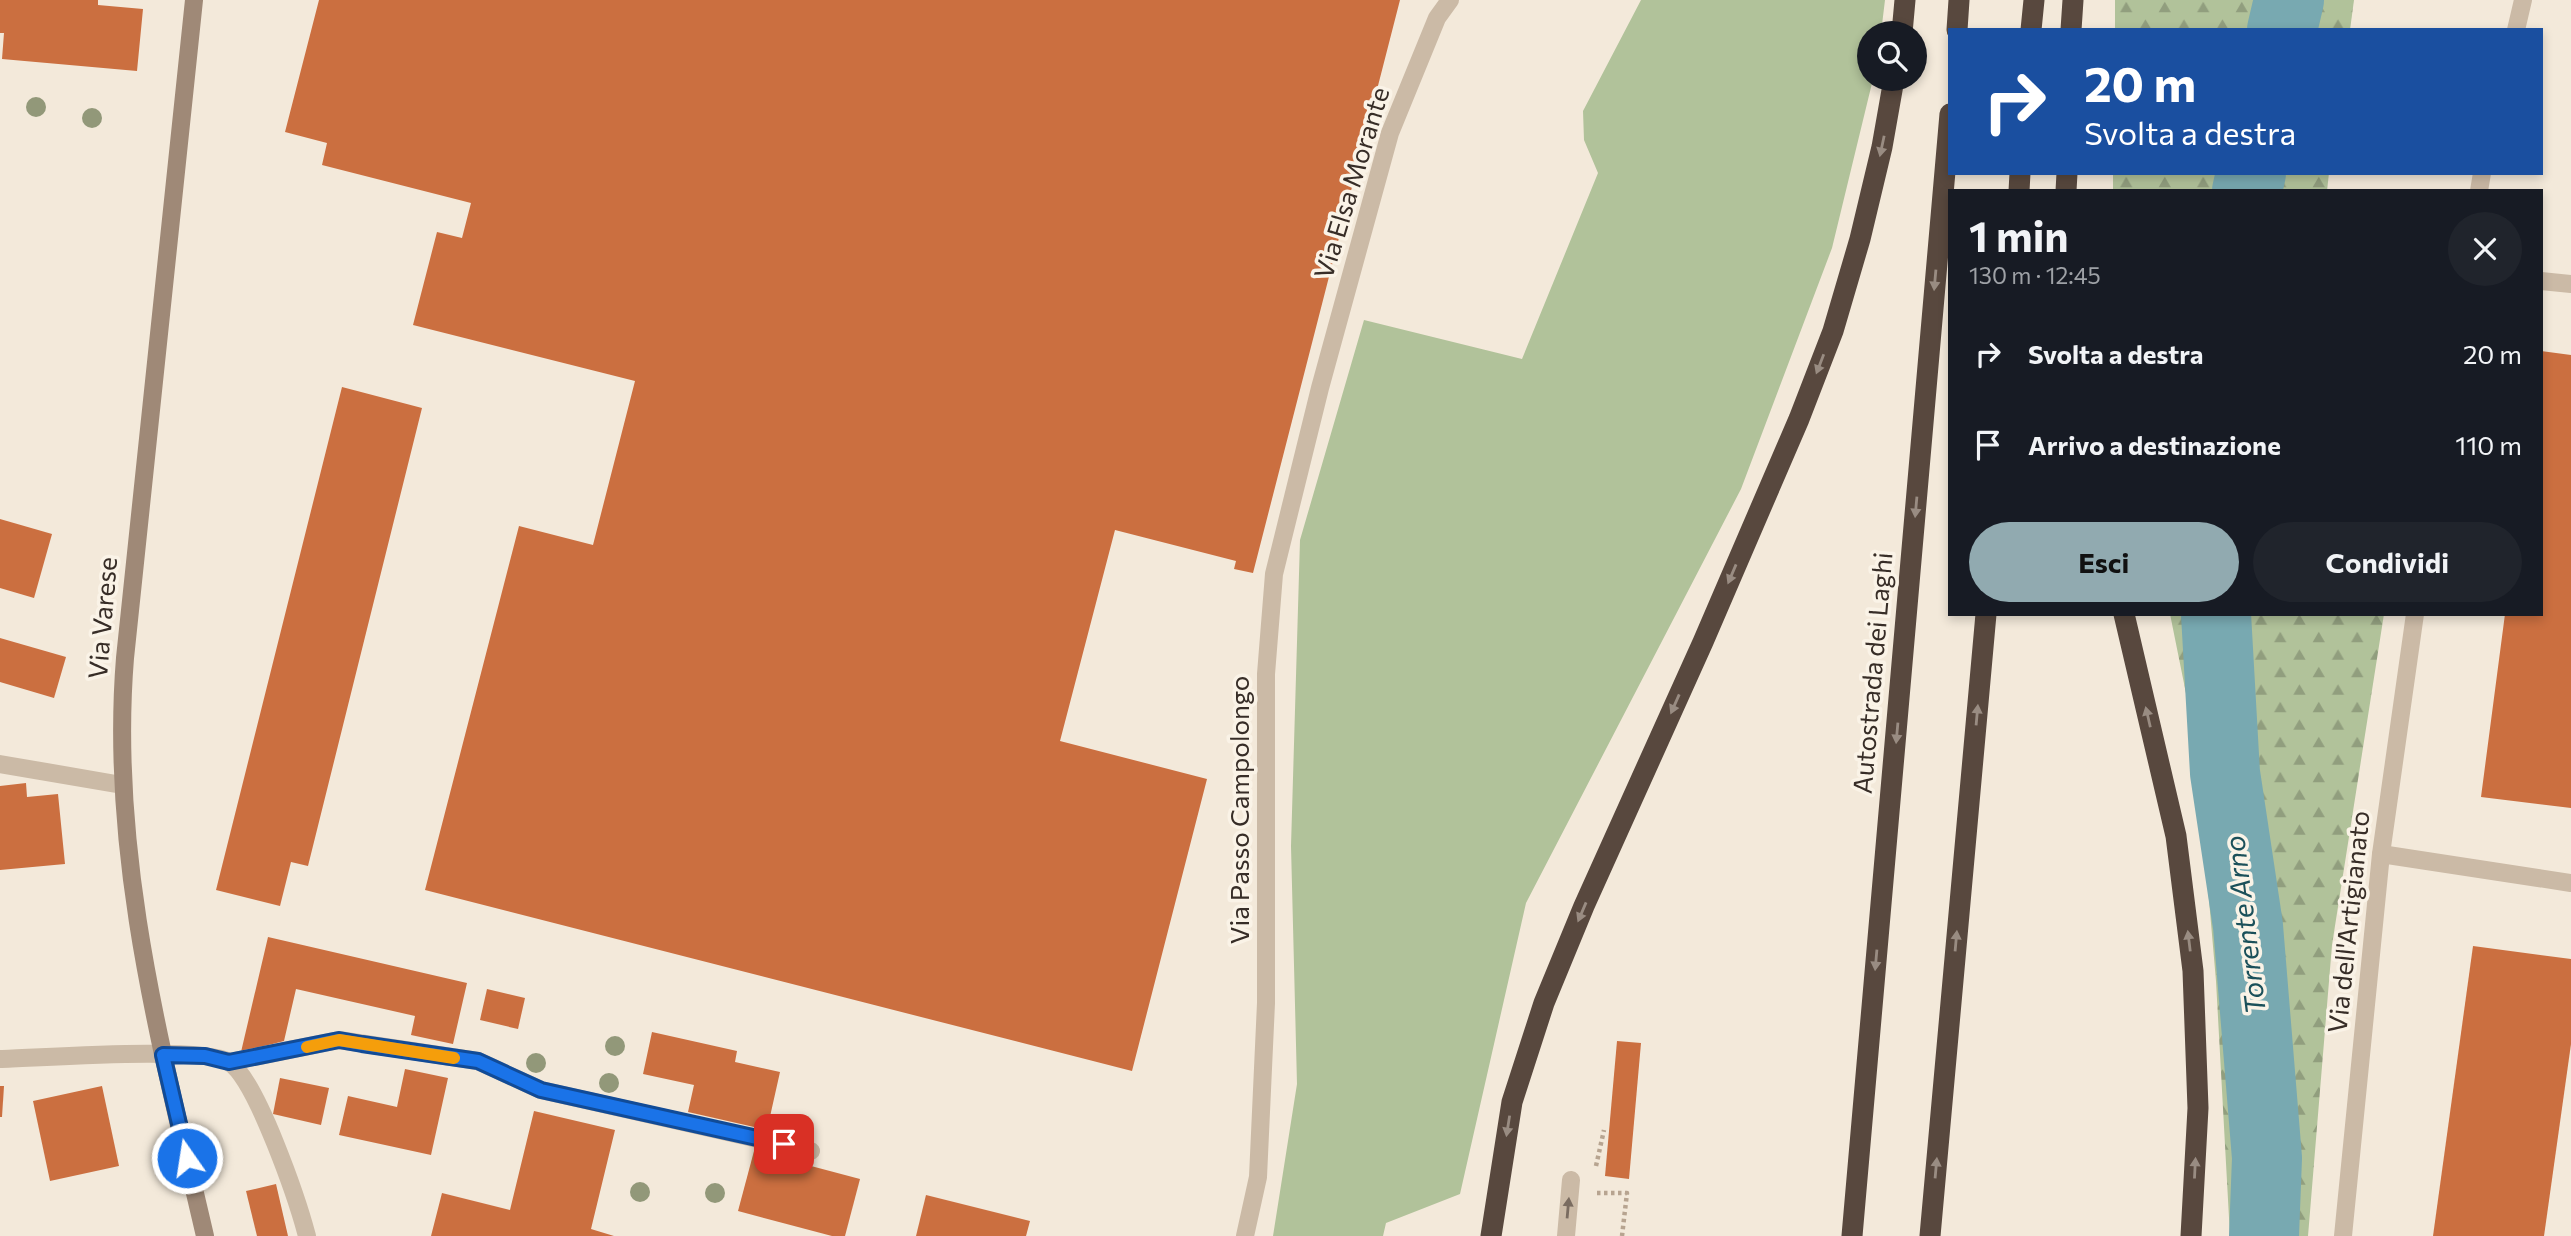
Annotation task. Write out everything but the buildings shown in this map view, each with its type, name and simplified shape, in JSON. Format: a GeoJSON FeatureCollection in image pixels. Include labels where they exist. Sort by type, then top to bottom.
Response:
{"type":"FeatureCollection","features":[{"type":"Feature","properties":{"kind":"highway"},"geometry":{"type":"LineString","coordinates":[[1903,21],[1905,0]]}},
{"type":"Feature","properties":{"kind":"highway"},"geometry":{"type":"LineString","coordinates":[[1957,28],[1959,0]]}},
{"type":"Feature","properties":{"kind":"highway"},"geometry":{"type":"LineString","coordinates":[[2031,28],[2034,0]]}},
{"type":"Feature","properties":{"kind":"highway"},"geometry":{"type":"LineString","coordinates":[[2071,28],[2073,0]]}},
{"type":"Feature","properties":{"kind":"highway"},"geometry":{"type":"LineString","coordinates":[[1491,1236],[1512,1102],[1544,1003],[1584,906],[1703,642],[1799,419],[1833,331],[1860,239],[1893,91]]}},
{"type":"Feature","properties":{"kind":"highway","name":"Autostrada dei Laghi"},"geometry":{"type":"LineString","coordinates":[[1852,1236],[1948,137]]}},
{"type":"Feature","properties":{"kind":"highway"},"geometry":{"type":"LineString","coordinates":[[1930,1236],[1986,616]]}},
{"type":"Feature","properties":{"kind":"highway"},"geometry":{"type":"LineString","coordinates":[[2124,616],[2176,836],[2193,971],[2198,1108],[2192,1236]]}},
{"type":"Feature","properties":{"kind":"main road","name":"Via Varese"},"geometry":{"type":"LineString","coordinates":[[194,0],[127,645],[122,704],[122,785],[136,919],[163,1055],[205,1236]]}},
{"type":"Feature","properties":{"kind":"street","name":"Via Elsa Morante"},"geometry":{"type":"LineString","coordinates":[[1320,388],[1390,133],[1437,18],[1450,0]]}},
{"type":"Feature","properties":{"kind":"street"},"geometry":{"type":"LineString","coordinates":[[2516,28],[2523,0]]}},
{"type":"Feature","properties":{"kind":"street"},"geometry":{"type":"LineString","coordinates":[[2543,281],[2571,284]]}},
{"type":"Feature","properties":{"kind":"street","name":"Via Passo Campolongo"},"geometry":{"type":"LineString","coordinates":[[1245,1236],[1258,1177],[1266,1003],[1266,674],[1274,574],[1320,388]]}},
{"type":"Feature","properties":{"kind":"street","name":"Via dell'Artigianato"},"geometry":{"type":"LineString","coordinates":[[2343,1236],[2381,854],[2414,616]]}},
{"type":"Feature","properties":{"kind":"street"},"geometry":{"type":"LineString","coordinates":[[0,764],[122,785]]}},
{"type":"Feature","properties":{"kind":"street"},"geometry":{"type":"LineString","coordinates":[[2381,854],[2571,883]]}},
{"type":"Feature","properties":{"kind":"street"},"geometry":{"type":"LineString","coordinates":[[0,1059],[163,1055],[205,1056],[229,1062],[339,1040],[478,1061],[541,1090],[811,1151]]}},
{"type":"Feature","properties":{"kind":"street"},"geometry":{"type":"LineString","coordinates":[[229,1062],[251,1092],[278,1150],[307,1236]]}},
{"type":"Feature","properties":{"kind":"street"},"geometry":{"type":"LineString","coordinates":[[1566,1236],[1570,1180]]}},
{"type":"Feature","properties":{"kind":"path"},"geometry":{"type":"LineString","coordinates":[[1596,1167],[1604,1130]]}},
{"type":"Feature","properties":{"kind":"path"},"geometry":{"type":"LineString","coordinates":[[1590,1192],[1628,1193],[1622,1236]]}},
{"type":"Feature","properties":{"kind":"green space"},"geometry":{"type":"Polygon","coordinates":[[[1641,0],[1885,0],[1882,21],[1857,21],[1857,91],[1870,91],[1832,248],[1741,489],[1526,903],[1460,1194],[1386,1223],[1383,1236],[1273,1236],[1297,1084],[1291,846],[1300,540],[1364,320],[1522,359],[1598,173],[1584,140],[1583,111],[1641,0]]]}},
{"type":"Feature","properties":{"kind":"green space"},"geometry":{"type":"Polygon","coordinates":[[[2115,0],[2354,0],[2350,28],[2115,28],[2115,0]]]}},
{"type":"Feature","properties":{"kind":"green space"},"geometry":{"type":"Polygon","coordinates":[[[2113,175],[2329,175],[2327,189],[2113,189],[2113,175]]]}},
{"type":"Feature","properties":{"kind":"green space"},"geometry":{"type":"Polygon","coordinates":[[[2170,616],[2384,616],[2332,945],[2308,1236],[2230,1236],[2216,981],[2195,738],[2170,616]]]}},
{"type":"Feature","properties":{"kind":"waterway","name":"Torrente Arno"},"geometry":{"type":"LineString","coordinates":[[2282,28],[2289,0]]}},
{"type":"Feature","properties":{"kind":"waterway","name":"Torrente Arno"},"geometry":{"type":"LineString","coordinates":[[2247,189],[2251,175]]}},
{"type":"Feature","properties":{"kind":"waterway","name":"Torrente Arno"},"geometry":{"type":"LineString","coordinates":[[2216,616],[2225,773],[2248,926],[2267,1158],[2264,1236]]}},
{"type":"Feature","properties":{"kind":"slow traffic"},"geometry":{"type":"LineString","coordinates":[[307,1047],[339,1040],[454,1058]]}},
{"type":"Feature","properties":{"kind":"route"},"geometry":{"type":"LineString","coordinates":[[187,1158],[163,1055],[205,1056],[229,1062],[339,1040],[478,1061],[541,1090],[784,1144]]}}]}
